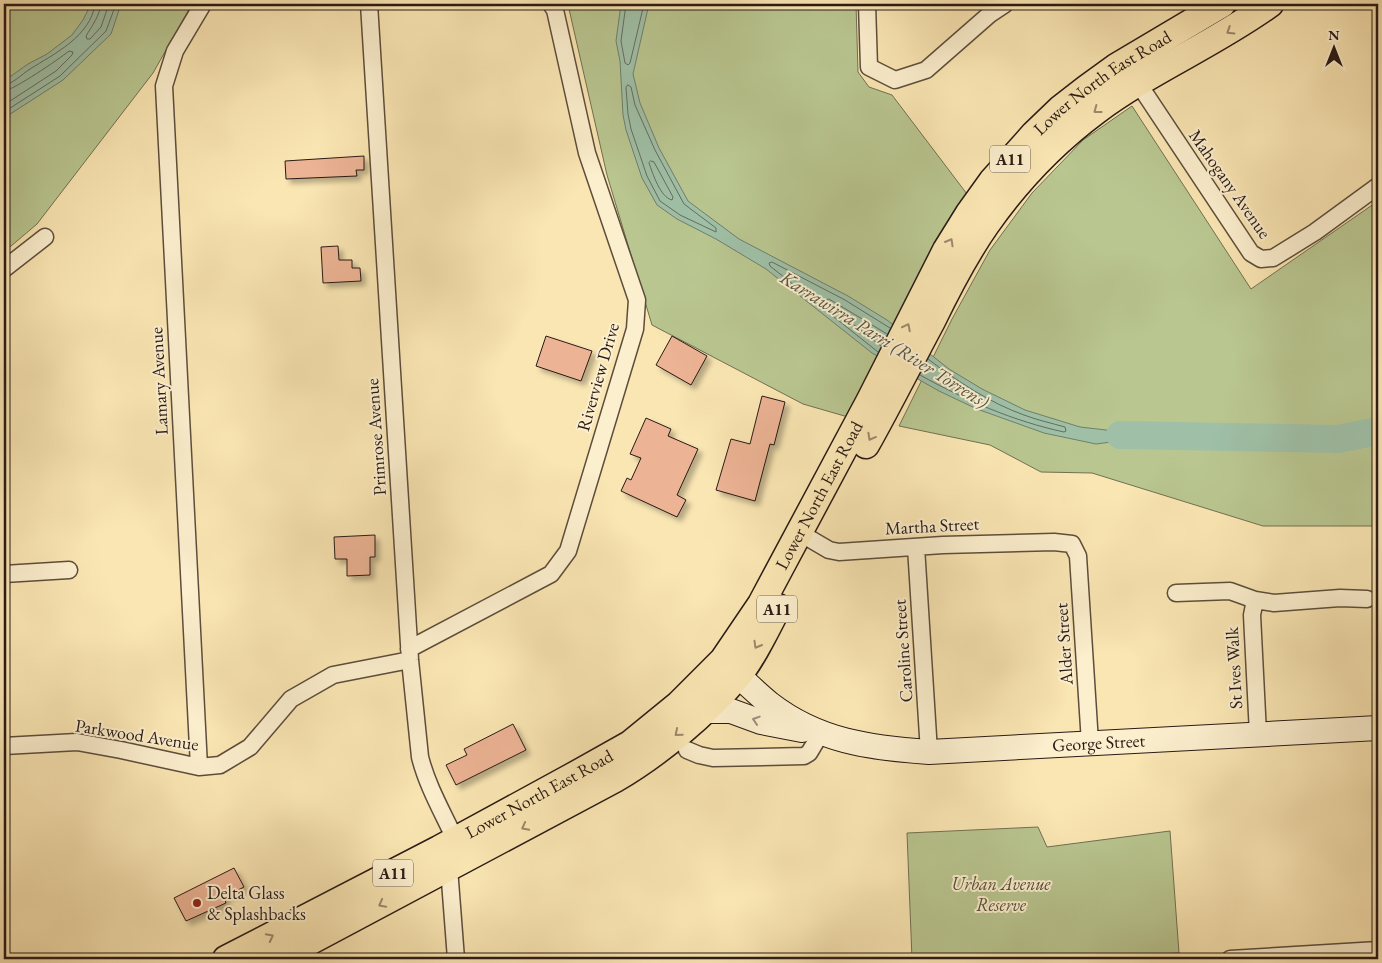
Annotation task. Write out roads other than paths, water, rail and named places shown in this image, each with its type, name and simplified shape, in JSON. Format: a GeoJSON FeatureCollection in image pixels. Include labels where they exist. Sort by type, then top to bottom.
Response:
{"type":"FeatureCollection","features":[{"type":"Feature","properties":{"kind":"main road","name":"Lower North East Road"},"geometry":{"type":"LineString","coordinates":[[1131,72],[1222,4]]}},
{"type":"Feature","properties":{"kind":"main road","name":"Lower North East Road"},"geometry":{"type":"LineString","coordinates":[[226,959],[631,770],[654,754],[702,711],[731,668],[762,604],[807,537],[886,390],[935,293],[946,250],[980,196],[1012,156],[1060,109],[1101,77],[1131,72],[1221,37],[1270,4]]}},
{"type":"Feature","properties":{"kind":"main road","name":"Lower North East Road"},"geometry":{"type":"LineString","coordinates":[[277,959],[630,744],[679,704],[731,668]]}},
{"type":"Feature","properties":{"kind":"street","name":"Lamary Avenue"},"geometry":{"type":"LineString","coordinates":[[199,766],[164,86],[175,51],[203,4]]}},
{"type":"Feature","properties":{"kind":"street","name":"Primrose Avenue"},"geometry":{"type":"LineString","coordinates":[[369,4],[410,655],[420,757],[423,770],[437,803],[452,854]]}},
{"type":"Feature","properties":{"kind":"street","name":"Riverview Drive"},"geometry":{"type":"LineString","coordinates":[[410,655],[551,574],[568,551],[635,329],[637,300],[588,153],[555,10],[551,4]]}},
{"type":"Feature","properties":{"kind":"street"},"geometry":{"type":"LineString","coordinates":[[867,4],[869,67],[895,80],[926,70],[990,14],[1005,4]]}},
{"type":"Feature","properties":{"kind":"street","name":"Mahogany Avenue"},"geometry":{"type":"LineString","coordinates":[[1131,72],[1251,253],[1261,259],[1273,258],[1315,232],[1378,186]]}},
{"type":"Feature","properties":{"kind":"street"},"geometry":{"type":"LineString","coordinates":[[4,269],[45,237]]}},
{"type":"Feature","properties":{"kind":"street","name":"Martha Street"},"geometry":{"type":"LineString","coordinates":[[807,537],[834,551],[1054,542],[1072,544]]}},
{"type":"Feature","properties":{"kind":"street","name":"Alder Street"},"geometry":{"type":"LineString","coordinates":[[1072,544],[1078,556],[1090,743]]}},
{"type":"Feature","properties":{"kind":"street","name":"Caroline Street"},"geometry":{"type":"LineString","coordinates":[[916,547],[929,752]]}},
{"type":"Feature","properties":{"kind":"street"},"geometry":{"type":"LineString","coordinates":[[4,574],[69,570]]}},
{"type":"Feature","properties":{"kind":"street"},"geometry":{"type":"LineString","coordinates":[[1176,594],[1230,591],[1256,600],[1274,603],[1340,598],[1367,599]]}},
{"type":"Feature","properties":{"kind":"street","name":"St Ives Walk"},"geometry":{"type":"LineString","coordinates":[[1256,600],[1252,615],[1258,734]]}},
{"type":"Feature","properties":{"kind":"street","name":"Parkwood Avenue"},"geometry":{"type":"LineString","coordinates":[[4,746],[77,742],[199,766],[220,764],[250,747],[291,699],[333,675],[410,655]]}},
{"type":"Feature","properties":{"kind":"street","name":"George Street"},"geometry":{"type":"LineString","coordinates":[[731,668],[770,704],[786,715],[821,733]]}},
{"type":"Feature","properties":{"kind":"street","name":"George Street"},"geometry":{"type":"LineString","coordinates":[[702,711],[731,711],[762,722],[821,733],[867,746],[929,752],[1378,728]]}},
{"type":"Feature","properties":{"kind":"street"},"geometry":{"type":"LineString","coordinates":[[687,750],[713,758],[804,756],[809,753],[821,733]]}},
{"type":"Feature","properties":{"kind":"street"},"geometry":{"type":"LineString","coordinates":[[452,854],[456,959]]}},
{"type":"Feature","properties":{"kind":"street"},"geometry":{"type":"LineString","coordinates":[[1230,959],[1378,950]]}},
{"type":"Feature","properties":{"kind":"water"},"geometry":{"type":"Polygon","coordinates":[[[91,4],[121,4],[111,34],[63,80],[4,118],[4,81],[28,64],[47,54],[72,35],[83,20],[91,4]]]}},
{"type":"Feature","properties":{"kind":"water"},"geometry":{"type":"Polygon","coordinates":[[[621,4],[649,4],[633,74],[640,103],[659,148],[688,201],[739,239],[848,296],[887,320],[949,369],[982,389],[1025,410],[1080,427],[1158,436],[1096,444],[1044,433],[977,409],[939,391],[872,353],[766,269],[716,239],[677,219],[657,205],[642,178],[623,115],[620,61],[616,41],[621,4]]]}},
{"type":"Feature","properties":{"kind":"waterway","name":"Karrawirra Parri (River Torrens)"},"geometry":{"type":"LineString","coordinates":[[1120,435],[1338,439],[1378,431]]}},
{"type":"Feature","properties":{"kind":"place","name":"Delta Glass & Splashbacks"},"geometry":{"type":"Point","coordinates":[197,903]}},
{"type":"Feature","properties":{"kind":"park label","name":"Urban Avenue Reserve"},"geometry":{"type":"Point","coordinates":[1001,894]}}]}
